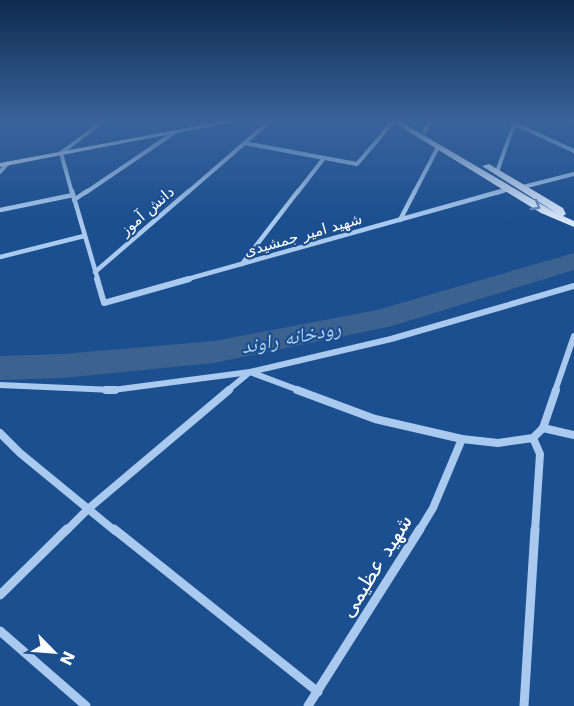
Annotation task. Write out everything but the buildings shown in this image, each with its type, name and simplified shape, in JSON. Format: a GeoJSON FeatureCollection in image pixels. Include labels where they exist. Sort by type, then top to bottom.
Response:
{"type":"FeatureCollection","features":[{"type":"Feature","properties":{"kind":"main road"},"geometry":{"type":"LineString","coordinates":[[2,165],[51,155]]}},
{"type":"Feature","properties":{"kind":"main road"},"geometry":{"type":"LineString","coordinates":[[451,155],[544,211],[574,224]]}},
{"type":"Feature","properties":{"kind":"main road"},"geometry":{"type":"LineString","coordinates":[[468,155],[560,210],[563,218]]}},
{"type":"Feature","properties":{"kind":"street"},"geometry":{"type":"LineString","coordinates":[[62,155],[95,272]]}},
{"type":"Feature","properties":{"kind":"street"},"geometry":{"type":"LineString","coordinates":[[0,210],[73,197],[140,155]]}},
{"type":"Feature","properties":{"kind":"street","name":"دانش آموز"},"geometry":{"type":"LineString","coordinates":[[95,272],[230,155]]}},
{"type":"Feature","properties":{"kind":"street"},"geometry":{"type":"LineString","coordinates":[[308,155],[357,164],[365,155]]}},
{"type":"Feature","properties":{"kind":"street"},"geometry":{"type":"LineString","coordinates":[[400,220],[434,155]]}},
{"type":"Feature","properties":{"kind":"street"},"geometry":{"type":"LineString","coordinates":[[497,172],[503,155]]}},
{"type":"Feature","properties":{"kind":"street"},"geometry":{"type":"LineString","coordinates":[[242,264],[324,158]]}},
{"type":"Feature","properties":{"kind":"street"},"geometry":{"type":"LineString","coordinates":[[524,187],[574,174]]}},
{"type":"Feature","properties":{"kind":"street","name":"شهید امیر جمشیدی"},"geometry":{"type":"LineString","coordinates":[[95,272],[104,303],[509,189]]}},
{"type":"Feature","properties":{"kind":"street"},"geometry":{"type":"LineString","coordinates":[[0,257],[84,236]]}},
{"type":"Feature","properties":{"kind":"street"},"geometry":{"type":"LineString","coordinates":[[0,385],[113,390],[250,372],[391,339],[574,286]]}},
{"type":"Feature","properties":{"kind":"street"},"geometry":{"type":"LineString","coordinates":[[250,372],[375,419],[462,439],[498,443],[533,438],[543,428],[574,336]]}},
{"type":"Feature","properties":{"kind":"street"},"geometry":{"type":"LineString","coordinates":[[0,595],[88,509],[250,372]]}},
{"type":"Feature","properties":{"kind":"street"},"geometry":{"type":"LineString","coordinates":[[543,428],[574,435]]}},
{"type":"Feature","properties":{"kind":"street"},"geometry":{"type":"LineString","coordinates":[[0,433],[20,453],[88,509],[318,692]]}},
{"type":"Feature","properties":{"kind":"street"},"geometry":{"type":"LineString","coordinates":[[524,706],[540,454],[533,438]]}},
{"type":"Feature","properties":{"kind":"street","name":"شهید عظیمی"},"geometry":{"type":"LineString","coordinates":[[309,706],[433,508],[462,439]]}},
{"type":"Feature","properties":{"kind":"street"},"geometry":{"type":"LineString","coordinates":[[0,631],[86,706]]}},
{"type":"Feature","properties":{"kind":"waterway","name":"رودخانه راوند"},"geometry":{"type":"LineString","coordinates":[[0,368],[63,366],[214,352],[381,319],[574,261]]}}]}
